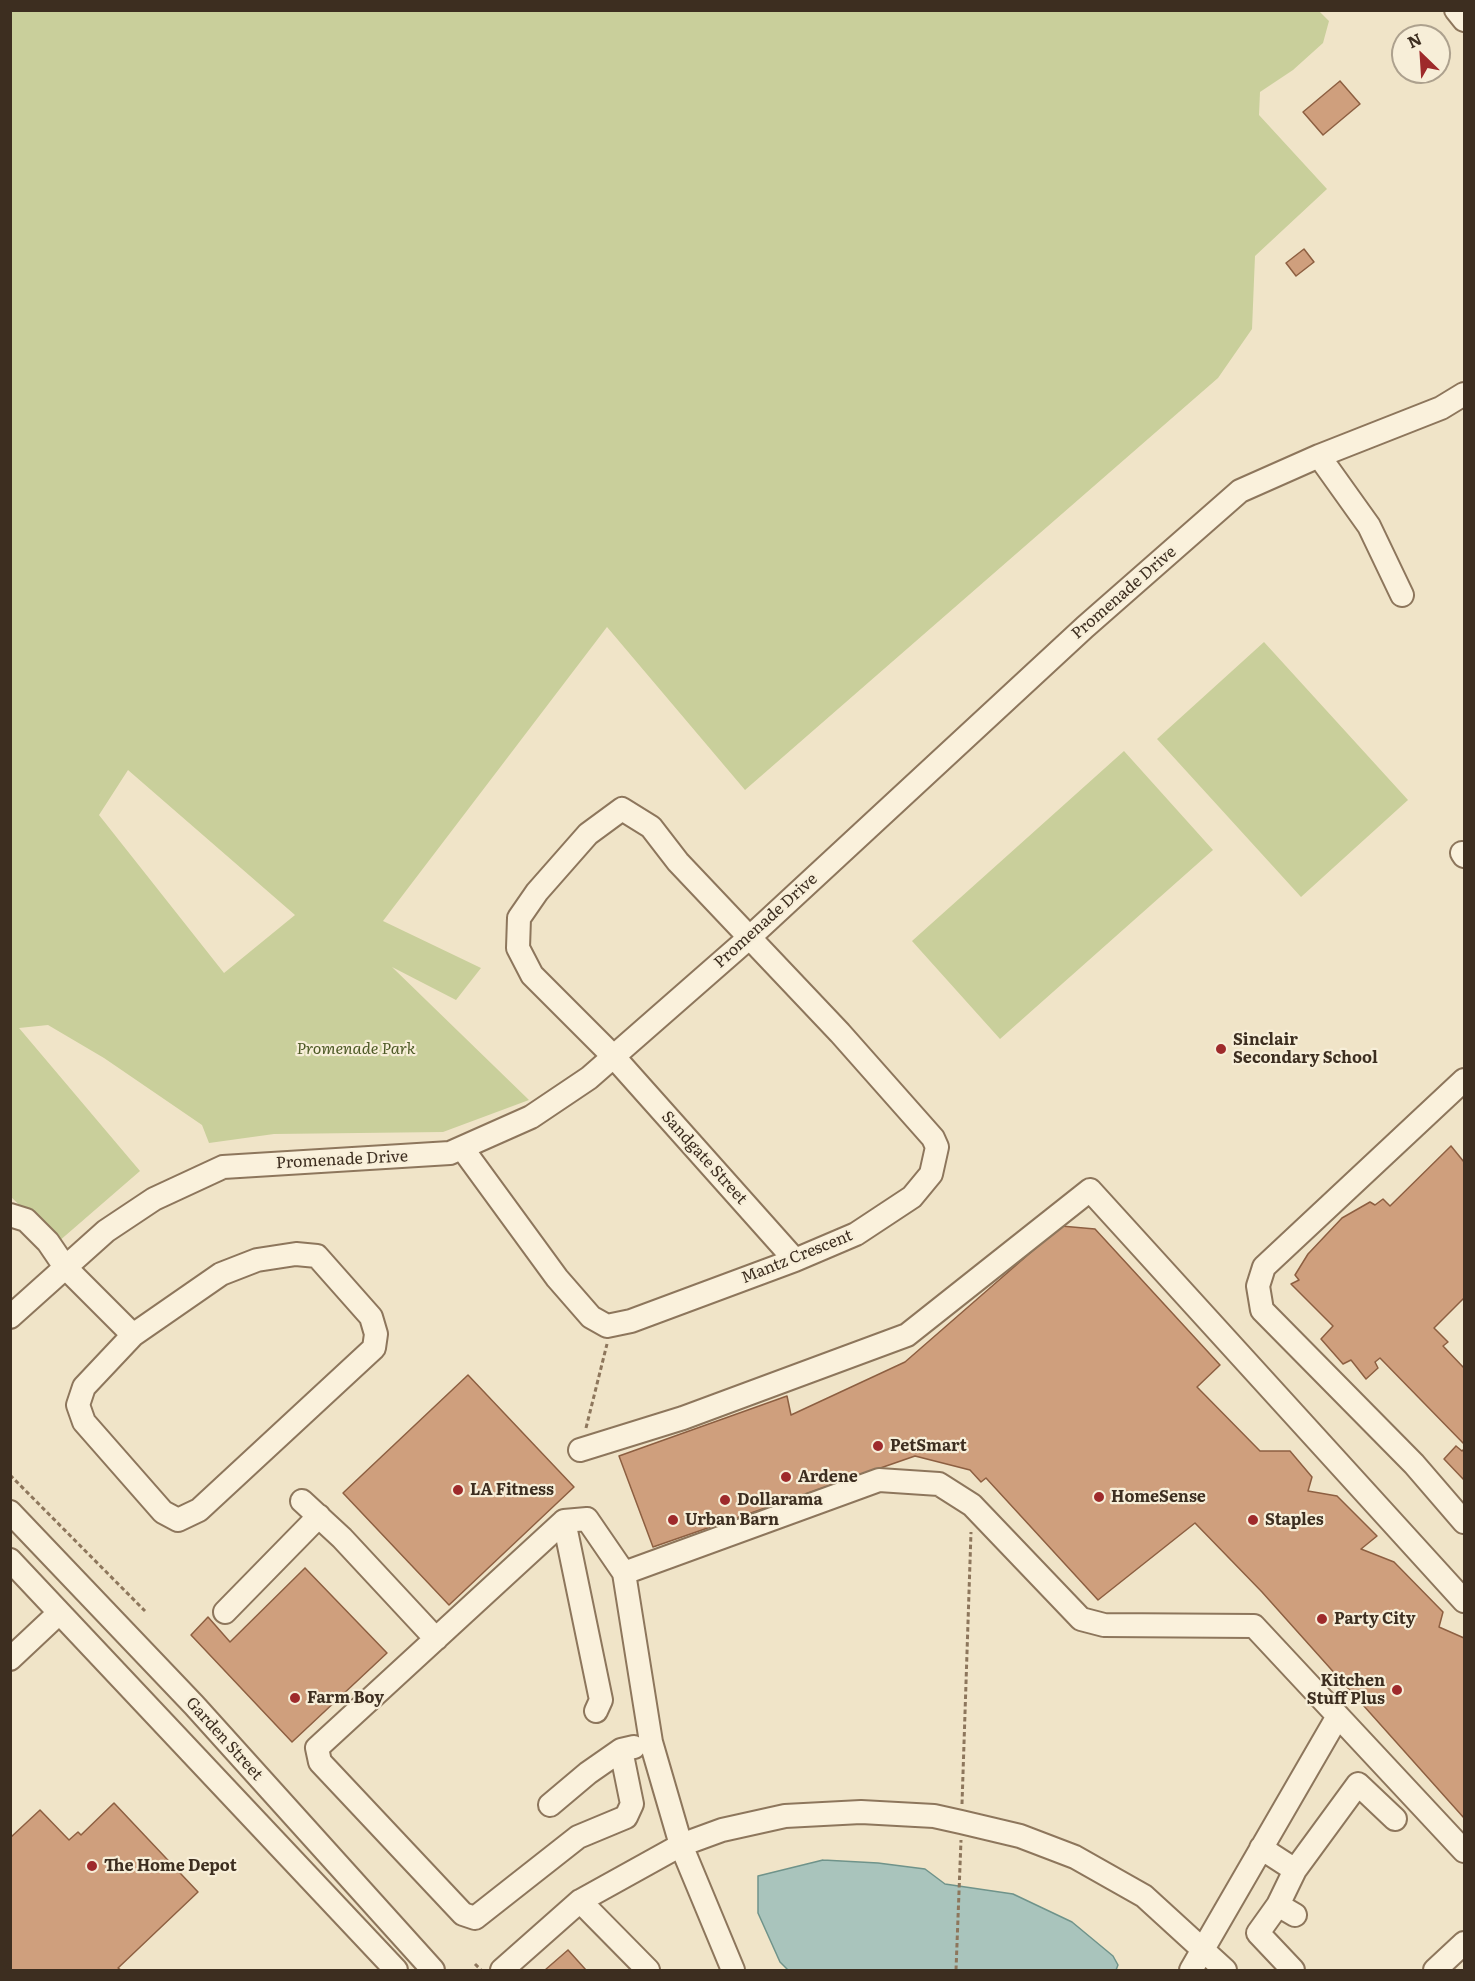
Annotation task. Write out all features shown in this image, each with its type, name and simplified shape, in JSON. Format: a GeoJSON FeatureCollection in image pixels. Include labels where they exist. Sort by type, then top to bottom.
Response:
{"type":"FeatureCollection","features":[{"type":"Feature","properties":{"kind":"street"},"geometry":{"type":"LineString","coordinates":[[1456,10],[1464,20]]}},
{"type":"Feature","properties":{"kind":"street","name":"Promenade Drive"},"geometry":{"type":"LineString","coordinates":[[10,1317],[106,1231],[154,1199],[223,1167],[450,1153],[531,1118],[589,1078],[750,937],[1085,627],[1240,491],[1319,456],[1441,408],[1464,394]]}},
{"type":"Feature","properties":{"kind":"street"},"geometry":{"type":"LineString","coordinates":[[1319,456],[1369,526],[1402,595]]}},
{"type":"Feature","properties":{"kind":"street","name":"Sandgate Street"},"geometry":{"type":"LineString","coordinates":[[750,937],[678,862],[651,827],[622,809],[588,834],[537,892],[519,918],[518,948],[532,975],[614,1057],[795,1260]]}},
{"type":"Feature","properties":{"kind":"street","name":"Mantz Crescent"},"geometry":{"type":"LineString","coordinates":[[611,1325],[631,1321],[795,1260],[856,1234],[912,1197],[931,1174],[937,1147],[933,1138],[840,1033],[750,937]]}},
{"type":"Feature","properties":{"kind":"street"},"geometry":{"type":"LineString","coordinates":[[1464,1080],[1264,1267],[1258,1286],[1262,1310],[1414,1464],[1464,1522]]}},
{"type":"Feature","properties":{"kind":"street"},"geometry":{"type":"LineString","coordinates":[[462,1148],[557,1278],[591,1317],[607,1326],[611,1325]]}},
{"type":"Feature","properties":{"kind":"street"},"geometry":{"type":"LineString","coordinates":[[580,1450],[683,1418],[907,1335],[1090,1190],[1464,1601]]}},
{"type":"Feature","properties":{"kind":"street"},"geometry":{"type":"LineString","coordinates":[[10,1215],[26,1220],[48,1242],[66,1267],[133,1335]]}},
{"type":"Feature","properties":{"kind":"street"},"geometry":{"type":"LineString","coordinates":[[296,1254],[317,1256],[371,1317],[376,1334],[374,1348],[199,1510],[178,1520],[163,1512],[84,1422],[78,1405],[84,1387],[133,1335],[221,1274],[257,1260],[296,1254]]}},
{"type":"Feature","properties":{"kind":"street"},"geometry":{"type":"LineString","coordinates":[[624,1573],[879,1480],[939,1484],[972,1505],[1081,1619],[1104,1625],[1254,1626],[1464,1851]]}},
{"type":"Feature","properties":{"kind":"street"},"geometry":{"type":"LineString","coordinates":[[302,1501],[342,1538],[436,1639]]}},
{"type":"Feature","properties":{"kind":"street","name":"Garden Street"},"geometry":{"type":"LineString","coordinates":[[10,1512],[163,1672],[433,1971]]}},
{"type":"Feature","properties":{"kind":"street"},"geometry":{"type":"LineString","coordinates":[[225,1612],[319,1516]]}},
{"type":"Feature","properties":{"kind":"street"},"geometry":{"type":"LineString","coordinates":[[621,1750],[632,1804],[626,1817],[578,1837],[475,1918],[463,1914],[320,1762],[317,1748],[564,1521],[587,1519],[624,1573],[651,1742],[681,1845],[733,1971]]}},
{"type":"Feature","properties":{"kind":"street"},"geometry":{"type":"LineString","coordinates":[[564,1521],[601,1700],[596,1711]]}},
{"type":"Feature","properties":{"kind":"street","name":"Garden Street"},"geometry":{"type":"LineString","coordinates":[[10,1560],[396,1971]]}},
{"type":"Feature","properties":{"kind":"street"},"geometry":{"type":"LineString","coordinates":[[10,1659],[59,1613]]}},
{"type":"Feature","properties":{"kind":"street"},"geometry":{"type":"LineString","coordinates":[[137,1696],[163,1672]]}},
{"type":"Feature","properties":{"kind":"street"},"geometry":{"type":"LineString","coordinates":[[1191,1971],[1338,1716]]}},
{"type":"Feature","properties":{"kind":"street"},"geometry":{"type":"LineString","coordinates":[[550,1805],[588,1773],[621,1750],[651,1742]]}},
{"type":"Feature","properties":{"kind":"street"},"geometry":{"type":"LineString","coordinates":[[1293,1971],[1258,1933],[1287,1910],[1295,1870],[1358,1784],[1395,1819]]}},
{"type":"Feature","properties":{"kind":"street"},"geometry":{"type":"LineString","coordinates":[[502,1971],[579,1901],[681,1845],[722,1830],[785,1816],[861,1812],[934,1816],[1020,1836],[1075,1857],[1144,1896],[1225,1971]]}},
{"type":"Feature","properties":{"kind":"street"},"geometry":{"type":"LineString","coordinates":[[1261,1848],[1295,1870]]}},
{"type":"Feature","properties":{"kind":"street"},"geometry":{"type":"LineString","coordinates":[[579,1901],[648,1971]]}},
{"type":"Feature","properties":{"kind":"street"},"geometry":{"type":"LineString","coordinates":[[1435,1971],[1464,1943]]}},
{"type":"Feature","properties":{"kind":"path"},"geometry":{"type":"LineString","coordinates":[[580,1450],[611,1325]]}},
{"type":"Feature","properties":{"kind":"path"},"geometry":{"type":"LineString","coordinates":[[10,1475],[145,1611]]}},
{"type":"Feature","properties":{"kind":"path"},"geometry":{"type":"LineString","coordinates":[[956,1971],[972,1505]]}},
{"type":"Feature","properties":{"kind":"path"},"geometry":{"type":"LineString","coordinates":[[475,1964],[481,1971]]}},
{"type":"Feature","properties":{"kind":"green space","name":"Promenade Park"},"geometry":{"type":"Polygon","coordinates":[[[10,11],[1319,11],[1329,21],[1323,43],[1293,70],[1260,92],[1259,115],[1327,189],[1255,256],[1252,329],[1218,378],[745,790],[607,627],[383,921],[481,968],[456,1000],[392,967],[529,1100],[443,1132],[274,1134],[209,1143],[202,1125],[104,1058],[48,1025],[19,1028],[140,1171],[58,1242],[10,1196],[10,11]],[[128,770],[99,815],[224,973],[295,915],[128,770]]]}},
{"type":"Feature","properties":{"kind":"green space"},"geometry":{"type":"Polygon","coordinates":[[[1264,642],[1408,800],[1301,897],[1157,739],[1264,642]]]}},
{"type":"Feature","properties":{"kind":"green space"},"geometry":{"type":"Polygon","coordinates":[[[1124,751],[1213,850],[1000,1039],[912,941],[1124,751]]]}},
{"type":"Feature","properties":{"kind":"water"},"geometry":{"type":"Polygon","coordinates":[[[823,1860],[878,1863],[925,1869],[945,1884],[1013,1894],[1072,1922],[1113,1956],[1118,1965],[1116,1970],[788,1970],[780,1962],[758,1913],[758,1876],[823,1860]]]}},
{"type":"Feature","properties":{"kind":"building"},"geometry":{"type":"Polygon","coordinates":[[[1340,81],[1360,104],[1323,135],[1303,112],[1340,81]]]}},
{"type":"Feature","properties":{"kind":"building"},"geometry":{"type":"Polygon","coordinates":[[[1304,249],[1314,262],[1296,276],[1286,263],[1304,249]]]}},
{"type":"Feature","properties":{"kind":"building"},"geometry":{"type":"Polygon","coordinates":[[[1451,1146],[1464,1162],[1464,1298],[1434,1328],[1448,1342],[1443,1346],[1464,1368],[1464,1444],[1380,1358],[1375,1362],[1378,1368],[1366,1379],[1351,1360],[1343,1364],[1321,1339],[1333,1326],[1291,1284],[1299,1280],[1295,1275],[1308,1254],[1342,1218],[1370,1202],[1375,1205],[1383,1199],[1390,1206],[1451,1146]]]}},
{"type":"Feature","properties":{"kind":"building"},"geometry":{"type":"Polygon","coordinates":[[[1061,1226],[1095,1229],[1220,1365],[1197,1387],[1260,1451],[1290,1451],[1312,1477],[1308,1491],[1337,1496],[1377,1536],[1361,1549],[1394,1562],[1443,1612],[1439,1627],[1464,1638],[1464,1818],[1262,1592],[1195,1523],[1098,1600],[986,1478],[981,1482],[970,1470],[915,1456],[653,1547],[619,1456],[787,1396],[791,1415],[905,1362],[1061,1226]]]}},
{"type":"Feature","properties":{"kind":"building","name":"LA Fitness"},"geometry":{"type":"Polygon","coordinates":[[[468,1375],[574,1487],[449,1605],[343,1493],[468,1375]]]}},
{"type":"Feature","properties":{"kind":"building"},"geometry":{"type":"Polygon","coordinates":[[[1456,1446],[1462,1451],[1464,1449],[1464,1480],[1444,1459],[1456,1446]]]}},
{"type":"Feature","properties":{"kind":"building","name":"Farm Boy"},"geometry":{"type":"Polygon","coordinates":[[[305,1568],[387,1653],[292,1742],[191,1635],[208,1617],[230,1642],[305,1568]]]}},
{"type":"Feature","properties":{"kind":"building","name":"The Home Depot"},"geometry":{"type":"Polygon","coordinates":[[[114,1803],[198,1892],[118,1968],[121,1970],[10,1970],[10,1838],[40,1810],[69,1840],[78,1832],[81,1835],[114,1803]]]}},
{"type":"Feature","properties":{"kind":"building"},"geometry":{"type":"Polygon","coordinates":[[[568,1950],[586,1970],[545,1970],[568,1950]]]}},
{"type":"Feature","properties":{"kind":"place","name":"Sinclair Secondary School"},"geometry":{"type":"Point","coordinates":[1221,1049]}},
{"type":"Feature","properties":{"kind":"place","name":"PetSmart"},"geometry":{"type":"Point","coordinates":[878,1446]}},
{"type":"Feature","properties":{"kind":"place","name":"Ardene"},"geometry":{"type":"Point","coordinates":[786,1477]}},
{"type":"Feature","properties":{"kind":"place","name":"LA Fitness"},"geometry":{"type":"Point","coordinates":[458,1490]}},
{"type":"Feature","properties":{"kind":"place","name":"HomeSense"},"geometry":{"type":"Point","coordinates":[1099,1497]}},
{"type":"Feature","properties":{"kind":"place","name":"Dollarama"},"geometry":{"type":"Point","coordinates":[725,1500]}},
{"type":"Feature","properties":{"kind":"place","name":"Urban Barn"},"geometry":{"type":"Point","coordinates":[673,1520]}},
{"type":"Feature","properties":{"kind":"place","name":"Staples"},"geometry":{"type":"Point","coordinates":[1253,1520]}},
{"type":"Feature","properties":{"kind":"place","name":"Party City"},"geometry":{"type":"Point","coordinates":[1322,1619]}},
{"type":"Feature","properties":{"kind":"place","name":"Kitchen Stuff Plus"},"geometry":{"type":"Point","coordinates":[1397,1690]}},
{"type":"Feature","properties":{"kind":"place","name":"Farm Boy"},"geometry":{"type":"Point","coordinates":[295,1698]}},
{"type":"Feature","properties":{"kind":"place","name":"The Home Depot"},"geometry":{"type":"Point","coordinates":[92,1866]}}]}
